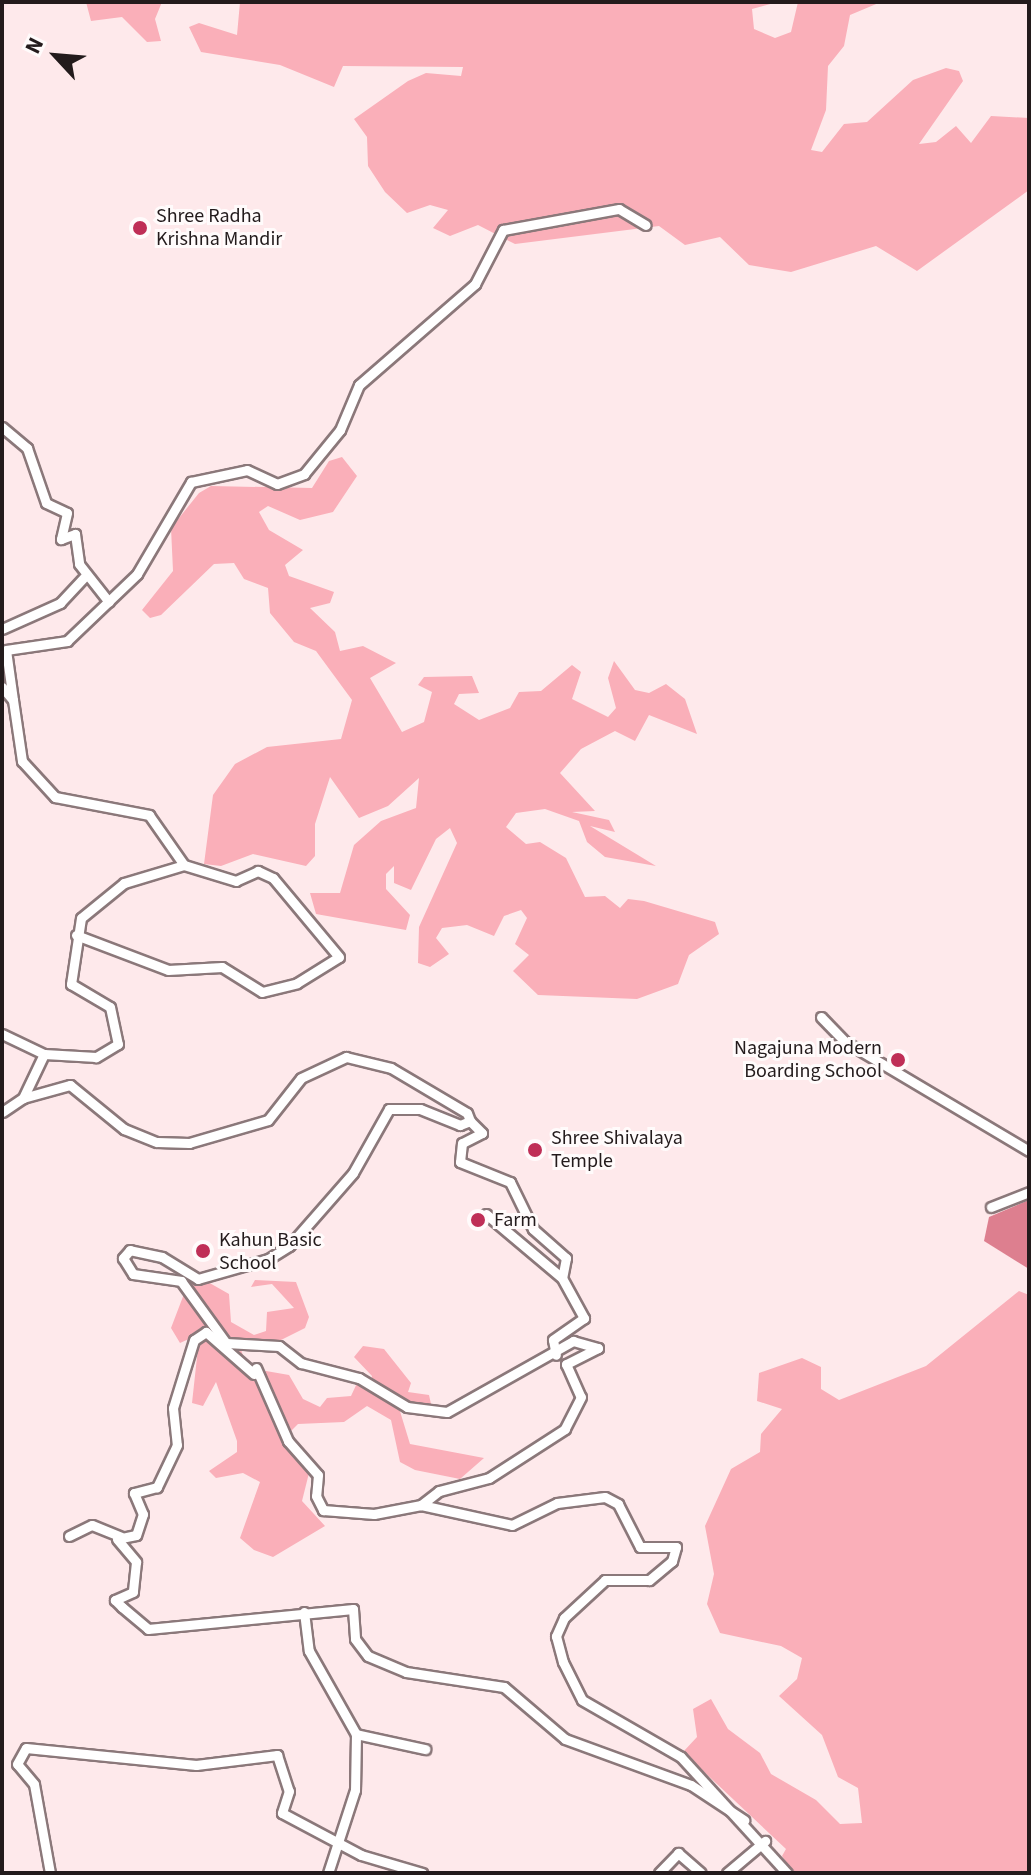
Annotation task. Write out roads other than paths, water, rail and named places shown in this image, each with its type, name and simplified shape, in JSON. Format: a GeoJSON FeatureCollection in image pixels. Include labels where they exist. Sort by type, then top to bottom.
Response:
{"type":"FeatureCollection","features":[{"type":"Feature","properties":{"kind":"street"},"geometry":{"type":"LineString","coordinates":[[184,865],[149,815],[55,797],[22,761],[6,695],[6,650],[67,641],[137,574],[191,482],[247,470],[277,484],[304,474],[340,430],[359,385],[475,284],[503,230],[619,209],[646,225]]}},
{"type":"Feature","properties":{"kind":"street"},"geometry":{"type":"LineString","coordinates":[[2,427],[27,448],[46,503],[67,513],[61,539],[75,534],[86,575],[109,602]]}},
{"type":"Feature","properties":{"kind":"street"},"geometry":{"type":"LineString","coordinates":[[2,629],[60,603],[86,575]]}},
{"type":"Feature","properties":{"kind":"street"},"geometry":{"type":"LineString","coordinates":[[2,1034],[44,1054],[96,1057],[118,1044],[110,1007],[71,984],[76,935],[81,918],[124,883],[184,865],[236,881],[258,871],[273,878],[339,957],[297,983],[262,992],[222,967],[168,970],[76,935]]}},
{"type":"Feature","properties":{"kind":"street"},"geometry":{"type":"LineString","coordinates":[[821,1017],[844,1041],[1029,1151]]}},
{"type":"Feature","properties":{"kind":"street"},"geometry":{"type":"LineString","coordinates":[[23,1098],[44,1054]]}},
{"type":"Feature","properties":{"kind":"street"},"geometry":{"type":"LineString","coordinates":[[2,1112],[23,1098],[70,1085],[124,1129],[157,1142],[189,1143],[268,1120],[301,1078],[346,1057],[391,1068],[470,1121],[482,1133],[462,1143],[460,1162],[510,1182],[533,1229],[566,1258],[562,1278]]}},
{"type":"Feature","properties":{"kind":"street"},"geometry":{"type":"LineString","coordinates":[[254,1374],[256,1368],[226,1343],[181,1281],[133,1274],[123,1258],[130,1250],[162,1257],[198,1279],[268,1259],[323,1210],[396,1104],[449,1123],[470,1121]]}},
{"type":"Feature","properties":{"kind":"street"},"geometry":{"type":"LineString","coordinates":[[991,1207],[1029,1192]]}},
{"type":"Feature","properties":{"kind":"street"},"geometry":{"type":"LineString","coordinates":[[486,1214],[562,1278],[584,1318],[553,1340],[556,1355]]}},
{"type":"Feature","properties":{"kind":"street"},"geometry":{"type":"LineString","coordinates":[[69,1536],[86,1525],[121,1537],[136,1535],[143,1514],[134,1493],[157,1487],[177,1445],[173,1408],[194,1340],[206,1332],[254,1374],[298,1458],[314,1465],[323,1510],[374,1514],[421,1505],[512,1525],[557,1503],[605,1497],[618,1504],[640,1547],[676,1547],[672,1561],[643,1583],[617,1578],[599,1584],[564,1618],[556,1641],[582,1700],[681,1757],[765,1841],[787,1873]]}},
{"type":"Feature","properties":{"kind":"street"},"geometry":{"type":"LineString","coordinates":[[226,1343],[279,1346],[301,1363],[359,1378],[407,1407],[437,1412],[556,1355],[579,1340],[599,1350],[566,1364],[581,1397],[565,1429],[489,1478],[439,1491],[421,1505]]}},
{"type":"Feature","properties":{"kind":"street"},"geometry":{"type":"LineString","coordinates":[[121,1537],[136,1562],[137,1581],[115,1600],[148,1629],[221,1626],[341,1605],[353,1609],[355,1639],[368,1656],[406,1672],[504,1687],[565,1739],[691,1785],[744,1820]]}},
{"type":"Feature","properties":{"kind":"street"},"geometry":{"type":"LineString","coordinates":[[304,1612],[309,1651],[356,1734],[355,1790],[334,1843],[328,1873]]}},
{"type":"Feature","properties":{"kind":"street"},"geometry":{"type":"LineString","coordinates":[[356,1734],[425,1749]]}},
{"type":"Feature","properties":{"kind":"street"},"geometry":{"type":"LineString","coordinates":[[50,1873],[34,1784],[17,1764],[26,1748],[196,1765],[277,1755],[289,1791],[282,1813],[334,1843],[422,1873]]}},
{"type":"Feature","properties":{"kind":"street"},"geometry":{"type":"LineString","coordinates":[[727,1873],[765,1841]]}},
{"type":"Feature","properties":{"kind":"street"},"geometry":{"type":"LineString","coordinates":[[659,1873],[678,1853],[701,1873]]}},
{"type":"Feature","properties":{"kind":"place","name":"Shree Radha Krishna Mandir"},"geometry":{"type":"Point","coordinates":[140,228]}},
{"type":"Feature","properties":{"kind":"place","name":"Nagajuna Modern Boarding School"},"geometry":{"type":"Point","coordinates":[898,1060]}},
{"type":"Feature","properties":{"kind":"place","name":"Shree Shivalaya Temple"},"geometry":{"type":"Point","coordinates":[535,1150]}},
{"type":"Feature","properties":{"kind":"place","name":"Farm"},"geometry":{"type":"Point","coordinates":[478,1220]}},
{"type":"Feature","properties":{"kind":"place","name":"Kahun Basic School"},"geometry":{"type":"Point","coordinates":[203,1251]}}]}
